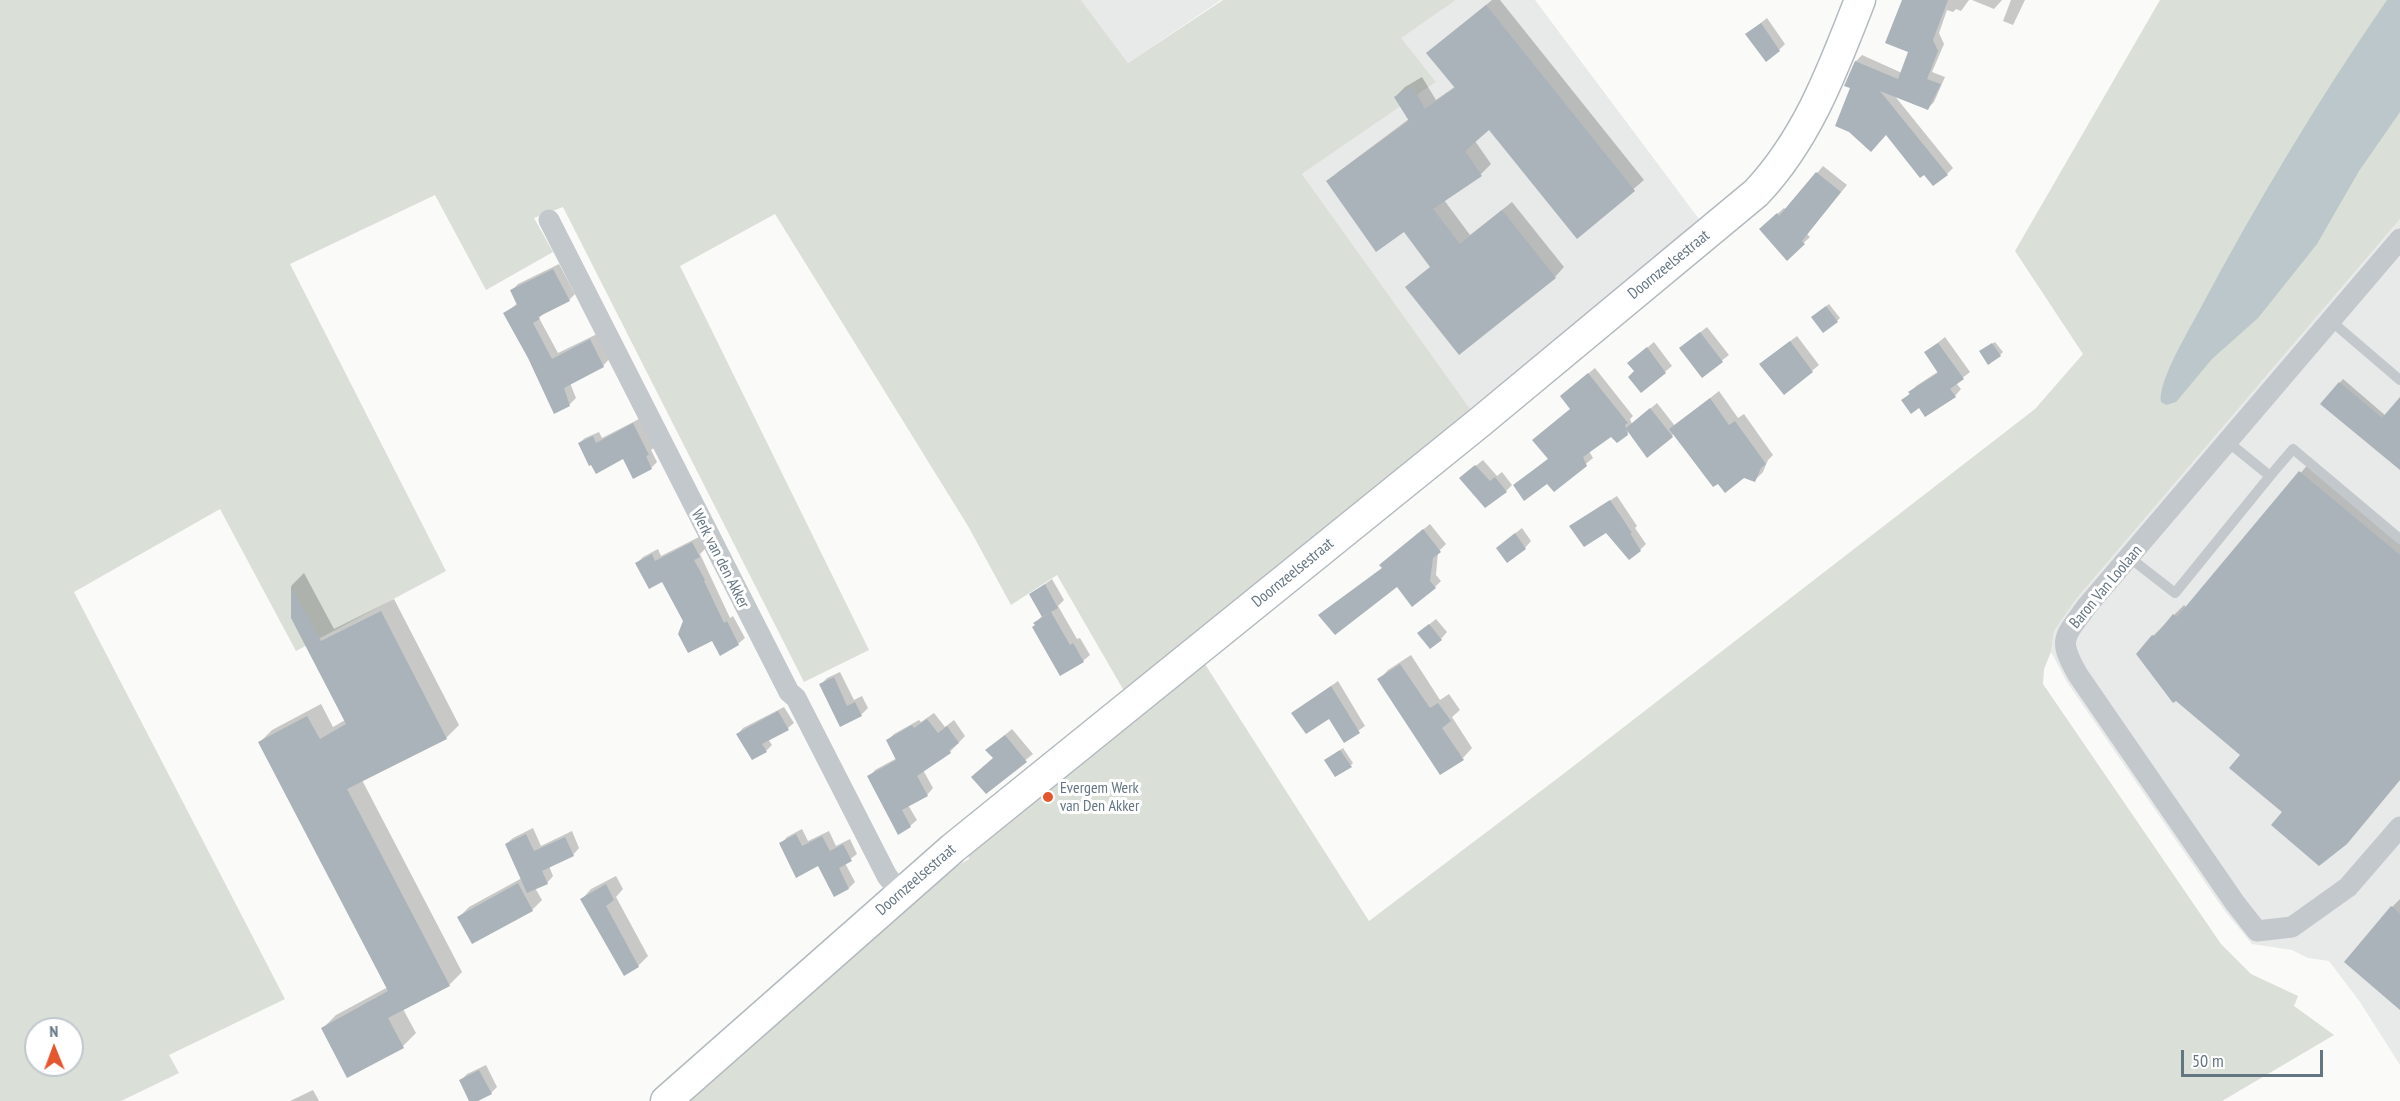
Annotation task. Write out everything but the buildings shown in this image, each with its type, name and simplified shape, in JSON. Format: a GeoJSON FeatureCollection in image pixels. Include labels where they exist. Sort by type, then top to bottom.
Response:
{"type":"FeatureCollection","features":[{"type":"Feature","properties":{"kind":"main road","name":"Doornzeelsestraat"},"geometry":{"type":"LineString","coordinates":[[666,1101],[953,848],[1480,422],[1756,193],[1777,171],[1810,120],[1860,0]]}},
{"type":"Feature","properties":{"kind":"street","name":"Werk van den Akker"},"geometry":{"type":"LineString","coordinates":[[549,220],[735,589],[789,692],[796,698],[887,876],[901,893]]}},
{"type":"Feature","properties":{"kind":"street","name":"Baron Van Loolaan"},"geometry":{"type":"LineString","coordinates":[[2400,239],[2087,606],[2066,635],[2065,652],[2078,675],[2235,903],[2258,931],[2292,927],[2348,887],[2400,827]]}},
{"type":"Feature","properties":{"kind":"lane"},"geometry":{"type":"LineString","coordinates":[[2331,321],[2400,380]]}},
{"type":"Feature","properties":{"kind":"lane"},"geometry":{"type":"LineString","coordinates":[[2228,442],[2270,477]]}},
{"type":"Feature","properties":{"kind":"lane"},"geometry":{"type":"LineString","coordinates":[[2130,558],[2175,593],[2293,449],[2400,539]]}},
{"type":"Feature","properties":{"kind":"shaded area"},"geometry":{"type":"Polygon","coordinates":[[[0,0],[1081,0],[1128,63],[1223,0],[1456,0],[1401,38],[1436,82],[1302,174],[1471,410],[1124,691],[1057,575],[1011,605],[968,526],[775,214],[680,266],[869,650],[804,682],[563,207],[534,218],[553,252],[486,290],[435,195],[290,264],[446,571],[296,651],[220,509],[74,592],[285,999],[169,1055],[179,1073],[121,1101],[0,1101],[0,0]]]}},
{"type":"Feature","properties":{"kind":"shaded area"},"geometry":{"type":"Polygon","coordinates":[[[1081,0],[1221,0],[1128,63],[1081,0]]]}},
{"type":"Feature","properties":{"kind":"shaded area"},"geometry":{"type":"Polygon","coordinates":[[[1456,0],[1535,0],[1702,223],[1471,410],[1302,174],[1436,82],[1400,38],[1456,0]]]}},
{"type":"Feature","properties":{"kind":"shaded area"},"geometry":{"type":"Polygon","coordinates":[[[2160,0],[2400,0],[2400,219],[2077,598],[2054,631],[2051,652],[2044,669],[2043,684],[2221,944],[2251,974],[2298,996],[2294,1006],[2334,1035],[2222,1101],[685,1101],[950,867],[955,867],[969,859],[968,852],[1203,661],[1369,921],[1558,778],[2035,409],[2083,354],[2015,251],[2160,0]]]}},
{"type":"Feature","properties":{"kind":"shaded area"},"geometry":{"type":"Polygon","coordinates":[[[2387,0],[2400,0],[2400,112],[2359,171],[2317,244],[2258,318],[2212,359],[2176,402],[2166,405],[2161,402],[2164,382],[2182,343],[2221,271],[2312,114],[2387,0]]]}},
{"type":"Feature","properties":{"kind":"shaded area"},"geometry":{"type":"Polygon","coordinates":[[[2400,219],[2400,1065],[2360,1002],[2329,961],[2308,958],[2292,950],[2252,944],[2224,910],[2067,682],[2051,652],[2054,631],[2077,598],[2400,219]]]}},
{"type":"Feature","properties":{"kind":"place","name":"Evergem Werk van Den Akker"},"geometry":{"type":"Point","coordinates":[1048,797]}}]}
